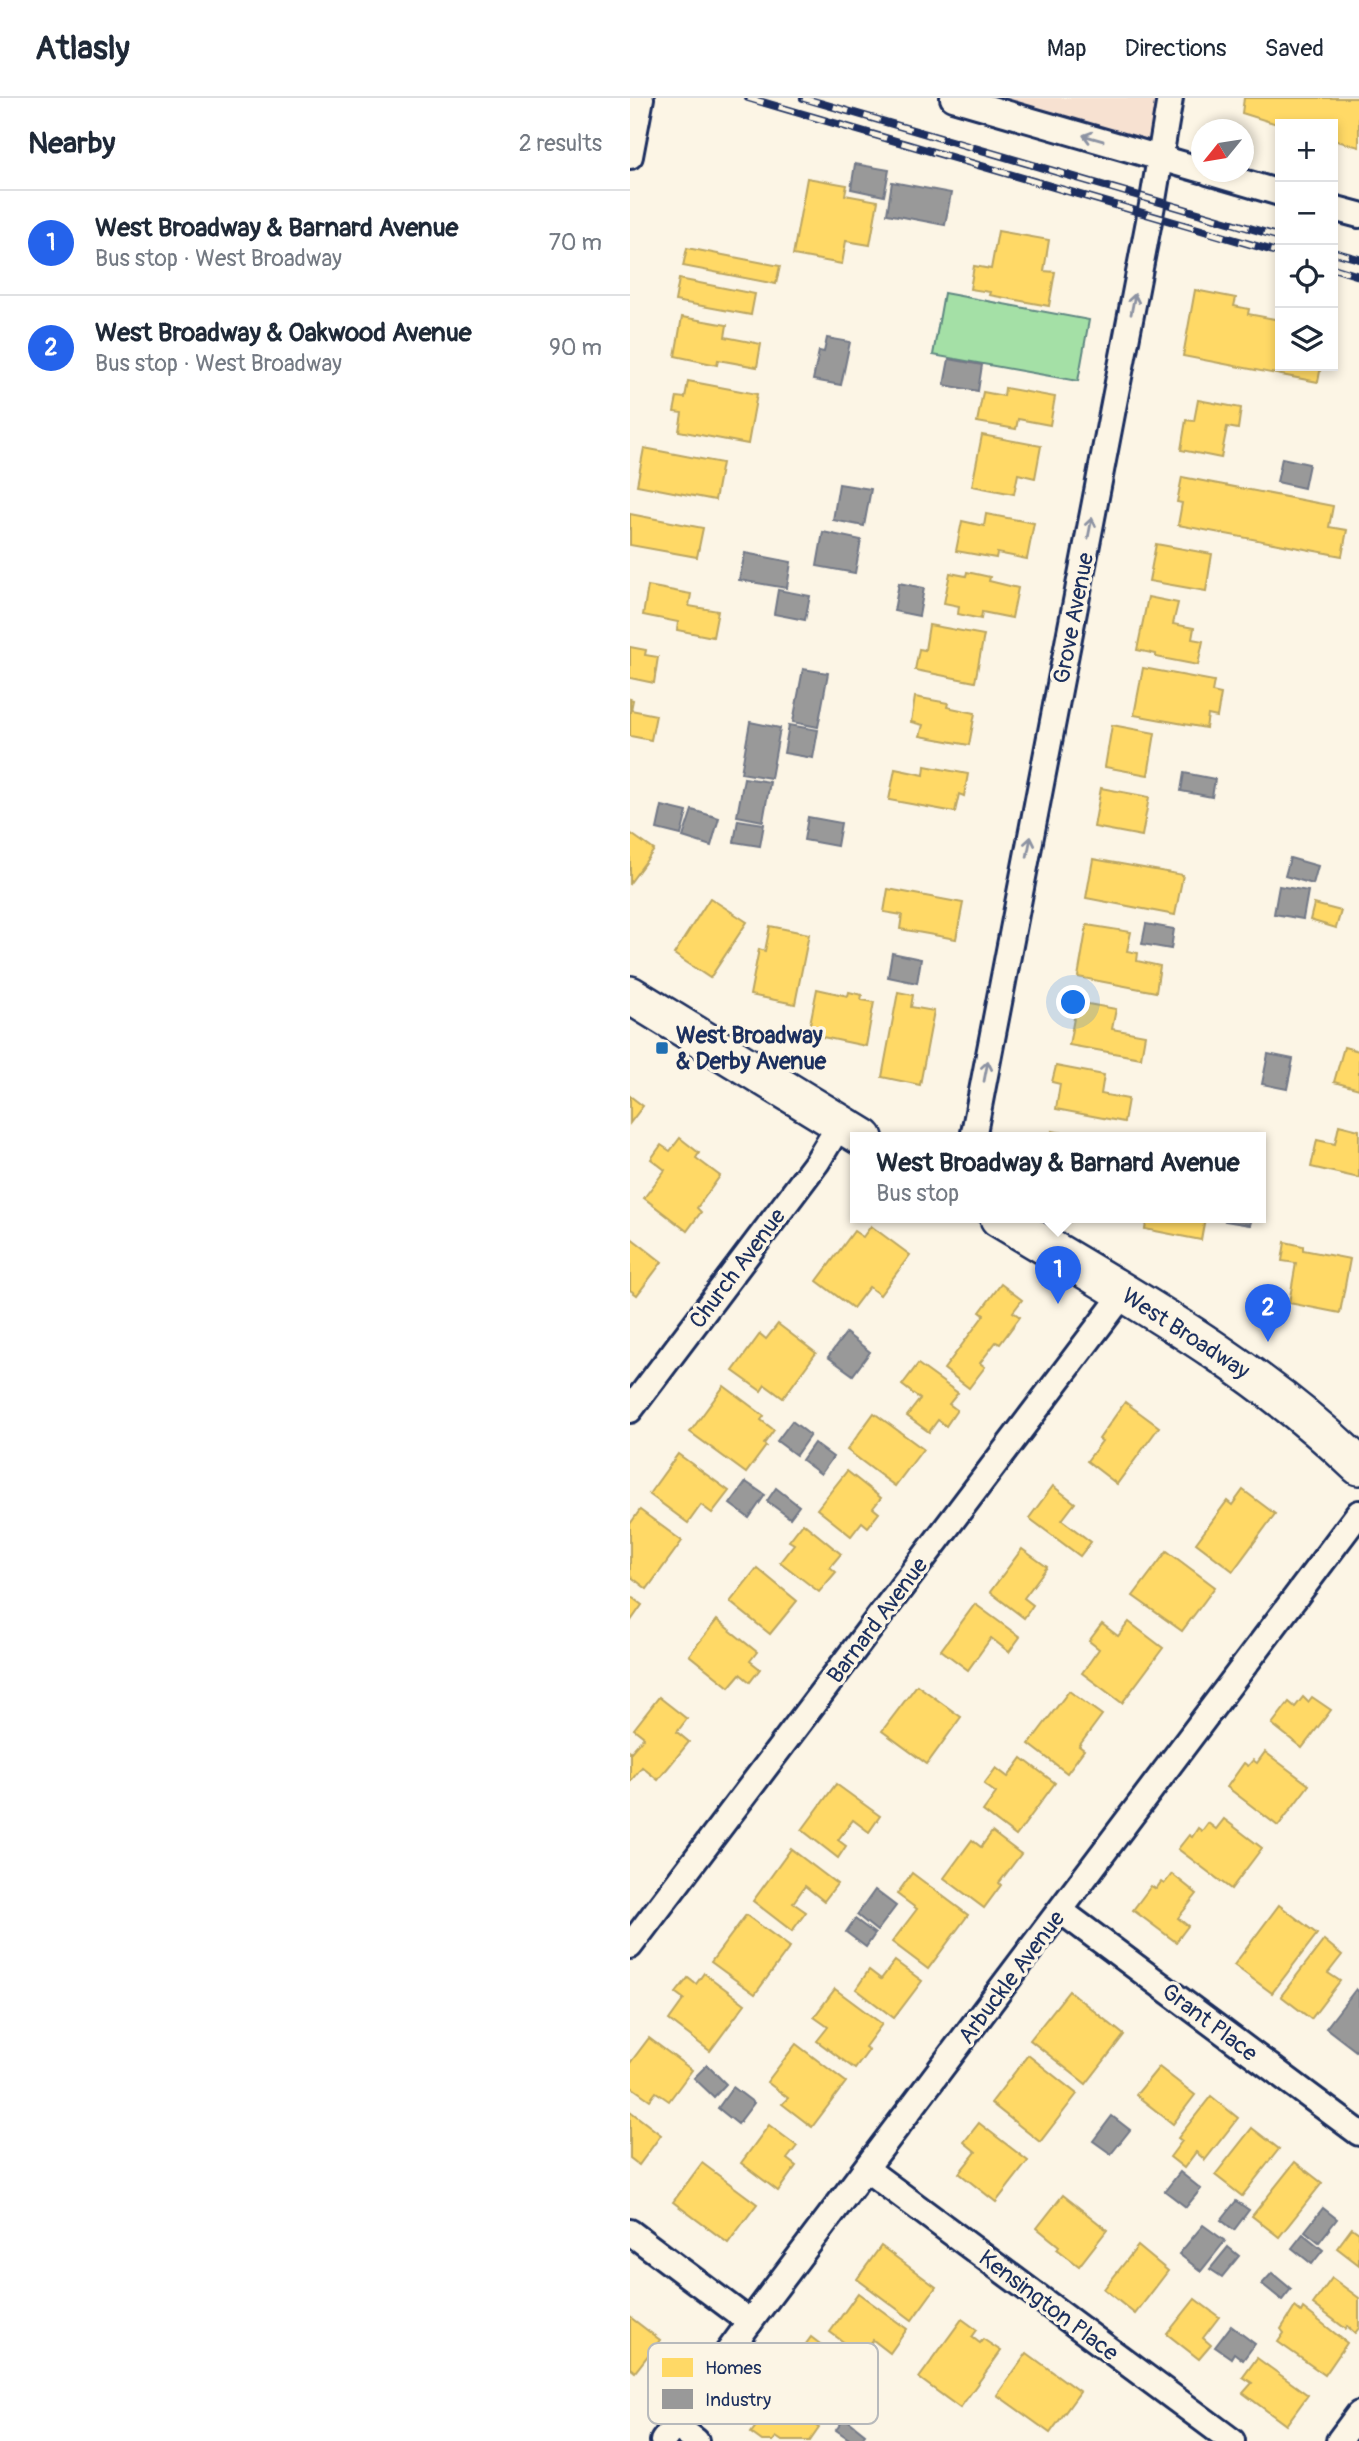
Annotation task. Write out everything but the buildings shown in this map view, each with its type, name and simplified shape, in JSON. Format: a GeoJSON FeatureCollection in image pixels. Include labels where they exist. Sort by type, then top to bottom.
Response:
{"type":"FeatureCollection","features":[{"type":"Feature","properties":{"kind":"main road"},"geometry":{"type":"LineString","coordinates":[[630,995],[852,1131]]}},
{"type":"Feature","properties":{"kind":"main road","name":"West Broadway"},"geometry":{"type":"LineString","coordinates":[[1007,1223],[1195,1335],[1270,1387],[1359,1466]]}},
{"type":"Feature","properties":{"kind":"street"},"geometry":{"type":"LineString","coordinates":[[630,156],[641,98]]}},
{"type":"Feature","properties":{"kind":"street"},"geometry":{"type":"LineString","coordinates":[[953,98],[1191,167]]}},
{"type":"Feature","properties":{"kind":"street","name":"Grove Avenue"},"geometry":{"type":"LineString","coordinates":[[974,1132],[1153,200],[1170,98]]}},
{"type":"Feature","properties":{"kind":"street"},"geometry":{"type":"LineString","coordinates":[[1244,182],[1275,191]]}},
{"type":"Feature","properties":{"kind":"street"},"geometry":{"type":"LineString","coordinates":[[1338,209],[1359,215]]}},
{"type":"Feature","properties":{"kind":"street","name":"Church Avenue"},"geometry":{"type":"LineString","coordinates":[[630,1410],[817,1162],[850,1133]]}},
{"type":"Feature","properties":{"kind":"street","name":"Barnard Avenue"},"geometry":{"type":"LineString","coordinates":[[630,1946],[1124,1293]]}},
{"type":"Feature","properties":{"kind":"street","name":"Arbuckle Avenue"},"geometry":{"type":"LineString","coordinates":[[735,2343],[1359,1513]]}},
{"type":"Feature","properties":{"kind":"street","name":"Grant Place"},"geometry":{"type":"LineString","coordinates":[[1061,1911],[1359,2133]]}},
{"type":"Feature","properties":{"kind":"street","name":"Kensington Place"},"geometry":{"type":"LineString","coordinates":[[866,2169],[1232,2441]]}},
{"type":"Feature","properties":{"kind":"street"},"geometry":{"type":"LineString","coordinates":[[630,2232],[750,2322]]}},
{"type":"Feature","properties":{"kind":"street"},"geometry":{"type":"LineString","coordinates":[[1339,2441],[1359,2414]]}},
{"type":"Feature","properties":{"kind":"street"},"geometry":{"type":"LineString","coordinates":[[669,2433],[696,2441]]}},
{"type":"Feature","properties":{"kind":"shaded area"},"geometry":{"type":"Polygon","coordinates":[[[996,98],[1168,98],[1153,167],[996,98]]]}},
{"type":"Feature","properties":{"kind":"green space"},"geometry":{"type":"Polygon","coordinates":[[[944,293],[1089,320],[1078,381],[933,355],[944,293]]]}},
{"type":"Feature","properties":{"kind":"railway"},"geometry":{"type":"LineString","coordinates":[[748,98],[1275,252]]}},
{"type":"Feature","properties":{"kind":"railway"},"geometry":{"type":"LineString","coordinates":[[803,98],[1275,236]]}},
{"type":"Feature","properties":{"kind":"railway"},"geometry":{"type":"LineString","coordinates":[[1338,253],[1359,259]]}},
{"type":"Feature","properties":{"kind":"railway"},"geometry":{"type":"LineString","coordinates":[[1338,270],[1359,276]]}},
{"type":"Feature","properties":{"kind":"place","name":"West Broadway & Derby Avenue"},"geometry":{"type":"Point","coordinates":[662,1048]}},
{"type":"Feature","properties":{"kind":"place","name":"West Broadway & Barnard Avenue"},"geometry":{"type":"Point","coordinates":[1058,1304]}},
{"type":"Feature","properties":{"kind":"place","name":"West Broadway & Oakwood Avenue"},"geometry":{"type":"Point","coordinates":[1268,1342]}}]}
